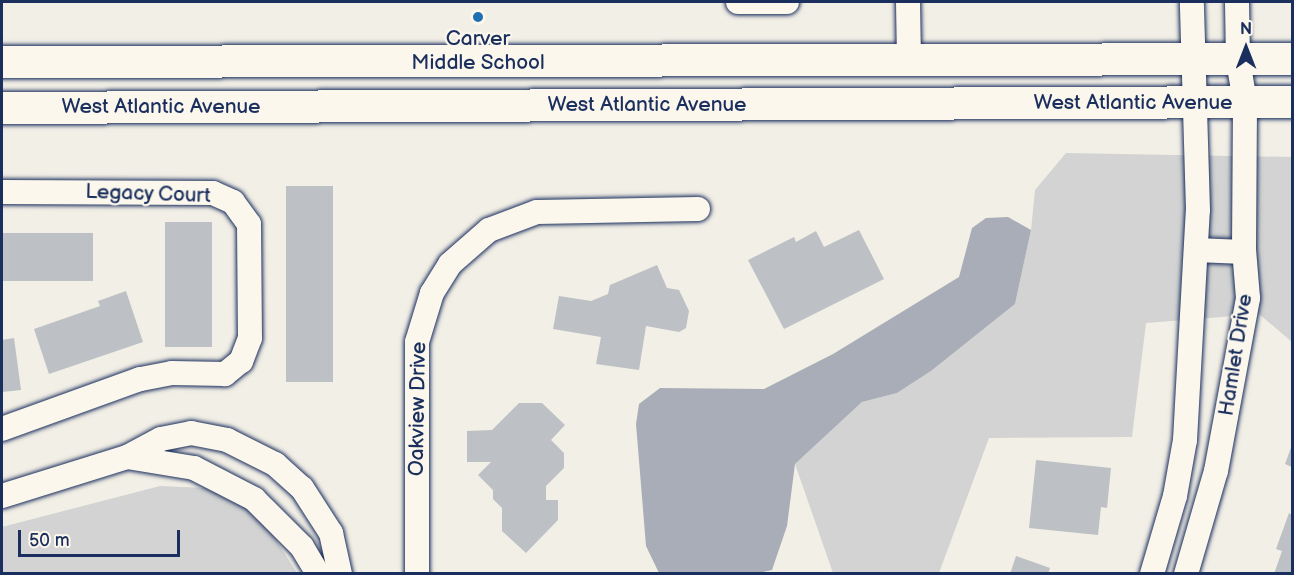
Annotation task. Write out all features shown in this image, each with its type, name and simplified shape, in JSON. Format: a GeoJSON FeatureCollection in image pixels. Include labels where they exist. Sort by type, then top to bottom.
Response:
{"type":"FeatureCollection","features":[{"type":"Feature","properties":{"kind":"main road","name":"West Atlantic Avenue"},"geometry":{"type":"LineString","coordinates":[[2,62],[1293,59]]}},
{"type":"Feature","properties":{"kind":"main road","name":"West Atlantic Avenue"},"geometry":{"type":"LineString","coordinates":[[2,108],[1293,102]]}},
{"type":"Feature","properties":{"kind":"street"},"geometry":{"type":"LineString","coordinates":[[738,2],[788,2]]}},
{"type":"Feature","properties":{"kind":"street"},"geometry":{"type":"LineString","coordinates":[[908,2],[909,61]]}},
{"type":"Feature","properties":{"kind":"street","name":"Hamlet Drive"},"geometry":{"type":"LineString","coordinates":[[1152,573],[1175,496],[1185,440],[1196,250],[1196,103],[1191,60],[1192,2]]}},
{"type":"Feature","properties":{"kind":"street","name":"Hamlet Drive"},"geometry":{"type":"LineString","coordinates":[[1186,573],[1216,471],[1248,298],[1244,252],[1245,102],[1238,60],[1237,2]]}},
{"type":"Feature","properties":{"kind":"street","name":"Legacy Court"},"geometry":{"type":"LineString","coordinates":[[2,192],[213,193],[233,202],[249,224],[250,338],[241,361],[225,374],[172,373],[140,380],[2,429]]}},
{"type":"Feature","properties":{"kind":"street","name":"Oakview Drive"},"geometry":{"type":"LineString","coordinates":[[417,573],[417,342],[432,293],[450,264],[489,230],[537,212],[698,209]]}},
{"type":"Feature","properties":{"kind":"street"},"geometry":{"type":"LineString","coordinates":[[1196,250],[1244,252]]}},
{"type":"Feature","properties":{"kind":"street"},"geometry":{"type":"LineString","coordinates":[[2,496],[127,457],[161,439],[191,433],[227,440],[260,454],[275,464],[313,502],[331,533],[340,573]]}},
{"type":"Feature","properties":{"kind":"street"},"geometry":{"type":"LineString","coordinates":[[127,457],[194,468],[254,499],[302,547],[318,573]]}},
{"type":"Feature","properties":{"kind":"shaded area"},"geometry":{"type":"Polygon","coordinates":[[[1066,153],[1292,157],[1292,342],[1259,314],[1146,323],[1132,437],[989,438],[939,573],[833,573],[795,464],[862,402],[897,393],[931,371],[1015,304],[1031,230],[1035,190],[1066,153]]]}},
{"type":"Feature","properties":{"kind":"shaded area"},"geometry":{"type":"Polygon","coordinates":[[[1008,217],[1031,230],[1015,304],[931,371],[897,393],[862,402],[795,464],[787,526],[772,570],[754,574],[659,573],[646,546],[636,424],[639,404],[660,388],[764,389],[833,354],[959,277],[972,228],[986,218],[1008,217]]]}},
{"type":"Feature","properties":{"kind":"shaded area"},"geometry":{"type":"Polygon","coordinates":[[[160,486],[206,488],[258,512],[297,573],[2,574],[2,527],[160,486]]]}},
{"type":"Feature","properties":{"kind":"building"},"geometry":{"type":"Polygon","coordinates":[[[286,186],[333,186],[333,382],[286,382],[286,186]]]}},
{"type":"Feature","properties":{"kind":"building"},"geometry":{"type":"Polygon","coordinates":[[[165,222],[212,222],[212,347],[165,347],[165,222]]]}},
{"type":"Feature","properties":{"kind":"building"},"geometry":{"type":"Polygon","coordinates":[[[859,230],[884,279],[784,329],[748,260],[794,237],[796,242],[816,231],[824,247],[859,230]]]}},
{"type":"Feature","properties":{"kind":"building"},"geometry":{"type":"Polygon","coordinates":[[[2,233],[93,233],[93,281],[2,281],[2,233]]]}},
{"type":"Feature","properties":{"kind":"building"},"geometry":{"type":"Polygon","coordinates":[[[657,265],[667,288],[679,290],[689,311],[686,328],[679,332],[646,326],[639,370],[596,364],[601,337],[553,329],[559,296],[591,301],[608,294],[610,285],[657,265]]]}},
{"type":"Feature","properties":{"kind":"building"},"geometry":{"type":"Polygon","coordinates":[[[126,291],[143,342],[49,374],[34,329],[100,306],[98,301],[126,291]]]}},
{"type":"Feature","properties":{"kind":"building"},"geometry":{"type":"Polygon","coordinates":[[[14,338],[21,390],[2,392],[2,340],[14,338]]]}},
{"type":"Feature","properties":{"kind":"building"},"geometry":{"type":"Polygon","coordinates":[[[519,403],[542,403],[565,425],[551,440],[564,453],[564,468],[546,486],[546,500],[558,500],[558,520],[526,553],[502,531],[502,508],[493,499],[493,490],[478,475],[491,462],[467,462],[467,431],[492,430],[519,403]]]}},
{"type":"Feature","properties":{"kind":"building"},"geometry":{"type":"Polygon","coordinates":[[[1292,445],[1292,467],[1285,464],[1292,445]]]}},
{"type":"Feature","properties":{"kind":"building"},"geometry":{"type":"Polygon","coordinates":[[[1036,460],[1111,468],[1107,508],[1101,507],[1098,535],[1029,528],[1036,460]]]}},
{"type":"Feature","properties":{"kind":"building"},"geometry":{"type":"Polygon","coordinates":[[[1289,513],[1292,515],[1292,574],[1274,574],[1282,551],[1276,549],[1289,513]]]}},
{"type":"Feature","properties":{"kind":"building"},"geometry":{"type":"Polygon","coordinates":[[[1016,556],[1050,568],[1048,574],[1010,574],[1016,556]]]}},
{"type":"Feature","properties":{"kind":"place","name":"Carver Middle School"},"geometry":{"type":"Point","coordinates":[478,17]}}]}
